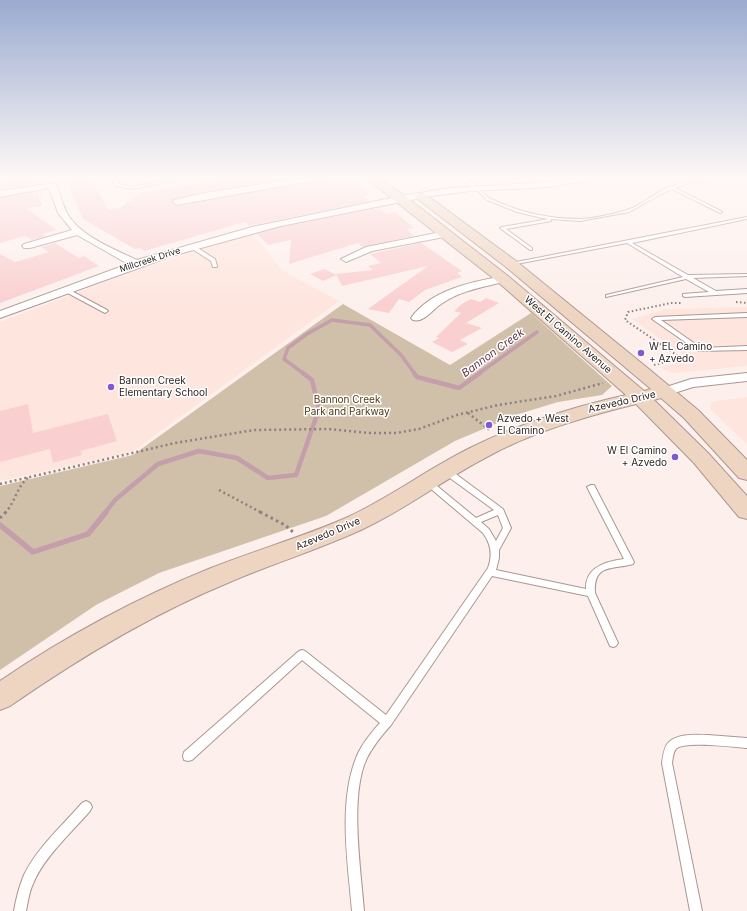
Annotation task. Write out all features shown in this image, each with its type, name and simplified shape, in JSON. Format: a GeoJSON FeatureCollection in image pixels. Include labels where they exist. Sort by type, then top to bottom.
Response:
{"type":"FeatureCollection","features":[{"type":"Feature","properties":{"kind":"main road","name":"West El Camino Avenue"},"geometry":{"type":"LineString","coordinates":[[429,221],[503,279],[641,398],[701,458],[747,511]]}},
{"type":"Feature","properties":{"kind":"main road","name":"West El Camino Avenue"},"geometry":{"type":"LineString","coordinates":[[452,221],[511,264],[666,392],[691,414],[747,473]]}},
{"type":"Feature","properties":{"kind":"main road","name":"Azevedo Drive"},"geometry":{"type":"LineString","coordinates":[[0,697],[68,652],[157,603],[221,575],[307,544],[358,521],[502,441],[551,421],[666,392]]}},
{"type":"Feature","properties":{"kind":"street"},"geometry":{"type":"LineString","coordinates":[[69,221],[78,231],[136,264]]}},
{"type":"Feature","properties":{"kind":"street","name":"Millcreek Drive"},"geometry":{"type":"LineString","coordinates":[[0,315],[136,264],[191,246],[289,221]]}},
{"type":"Feature","properties":{"kind":"street"},"geometry":{"type":"LineString","coordinates":[[27,246],[78,231]]}},
{"type":"Feature","properties":{"kind":"street"},"geometry":{"type":"LineString","coordinates":[[346,258],[369,250],[446,234]]}},
{"type":"Feature","properties":{"kind":"street"},"geometry":{"type":"LineString","coordinates":[[417,318],[442,297],[453,291],[472,285],[503,279]]}},
{"type":"Feature","properties":{"kind":"street"},"geometry":{"type":"LineString","coordinates":[[666,392],[691,383],[747,377]]}},
{"type":"Feature","properties":{"kind":"street"},"geometry":{"type":"LineString","coordinates":[[666,392],[702,391],[747,387]]}},
{"type":"Feature","properties":{"kind":"lane"},"geometry":{"type":"LineString","coordinates":[[530,248],[502,228],[545,221]]}},
{"type":"Feature","properties":{"kind":"lane"},"geometry":{"type":"LineString","coordinates":[[511,264],[735,221]]}},
{"type":"Feature","properties":{"kind":"lane"},"geometry":{"type":"LineString","coordinates":[[628,242],[715,293]]}},
{"type":"Feature","properties":{"kind":"lane"},"geometry":{"type":"LineString","coordinates":[[191,246],[213,260],[215,266]]}},
{"type":"Feature","properties":{"kind":"lane"},"geometry":{"type":"LineString","coordinates":[[608,296],[687,277],[747,275]]}},
{"type":"Feature","properties":{"kind":"lane"},"geometry":{"type":"LineString","coordinates":[[66,290],[104,310]]}},
{"type":"Feature","properties":{"kind":"lane"},"geometry":{"type":"LineString","coordinates":[[685,295],[747,291]]}},
{"type":"Feature","properties":{"kind":"lane"},"geometry":{"type":"LineString","coordinates":[[747,315],[655,319],[700,350],[747,348]]}},
{"type":"Feature","properties":{"kind":"lane"},"geometry":{"type":"LineString","coordinates":[[437,477],[500,511],[507,528],[495,549]]}},
{"type":"Feature","properties":{"kind":"lane"},"geometry":{"type":"LineString","coordinates":[[358,911],[352,805],[355,776],[362,758],[370,742],[387,722],[490,572],[495,561],[495,549],[491,538],[474,522],[437,477]]}},
{"type":"Feature","properties":{"kind":"lane"},"geometry":{"type":"LineString","coordinates":[[591,487],[630,562],[615,562],[603,567],[596,572],[592,578],[591,593],[613,643]]}},
{"type":"Feature","properties":{"kind":"lane"},"geometry":{"type":"LineString","coordinates":[[474,522],[500,511]]}},
{"type":"Feature","properties":{"kind":"lane"},"geometry":{"type":"LineString","coordinates":[[490,572],[591,593]]}},
{"type":"Feature","properties":{"kind":"lane"},"geometry":{"type":"LineString","coordinates":[[188,756],[302,654],[387,722]]}},
{"type":"Feature","properties":{"kind":"lane"},"geometry":{"type":"LineString","coordinates":[[696,911],[668,763],[668,754],[673,745],[684,740],[747,743]]}},
{"type":"Feature","properties":{"kind":"lane"},"geometry":{"type":"LineString","coordinates":[[20,911],[23,892],[30,876],[39,862],[86,807]]}},
{"type":"Feature","properties":{"kind":"path"},"geometry":{"type":"LineString","coordinates":[[654,365],[681,358],[660,344]]}},
{"type":"Feature","properties":{"kind":"path"},"geometry":{"type":"LineString","coordinates":[[0,484],[175,443],[254,430],[320,429],[369,433],[396,433],[419,430],[468,413],[498,405],[556,396],[605,382]]}},
{"type":"Feature","properties":{"kind":"path"},"geometry":{"type":"LineString","coordinates":[[468,413],[502,441]]}},
{"type":"Feature","properties":{"kind":"path"},"geometry":{"type":"LineString","coordinates":[[1,518],[14,502],[24,481],[29,478]]}},
{"type":"Feature","properties":{"kind":"path"},"geometry":{"type":"LineString","coordinates":[[219,490],[285,525],[307,544]]}},
{"type":"Feature","properties":{"kind":"shaded area","name":"Bannon Creek Elementary School"},"geometry":{"type":"Polygon","coordinates":[[[253,234],[282,270],[339,301],[132,452],[0,481],[0,322],[139,269],[253,234]]]}},
{"type":"Feature","properties":{"kind":"shaded area"},"geometry":{"type":"Polygon","coordinates":[[[747,307],[747,366],[675,373],[664,370],[660,367],[689,359],[632,319],[666,309],[747,307]]]}},
{"type":"Feature","properties":{"kind":"shaded area"},"geometry":{"type":"Polygon","coordinates":[[[747,397],[747,444],[711,410],[710,404],[714,401],[747,397]]]}},
{"type":"Feature","properties":{"kind":"green space","name":"Bannon Creek Park and Parkway"},"geometry":{"type":"Polygon","coordinates":[[[343,304],[450,365],[531,313],[612,386],[602,395],[558,402],[519,414],[455,441],[326,516],[159,573],[96,605],[0,670],[0,486],[133,455],[343,304]]]}},
{"type":"Feature","properties":{"kind":"building"},"geometry":{"type":"Polygon","coordinates":[[[0,221],[44,221],[57,230],[42,234],[46,236],[32,240],[25,236],[0,243],[0,221]]]}},
{"type":"Feature","properties":{"kind":"building"},"geometry":{"type":"Polygon","coordinates":[[[86,221],[276,221],[249,226],[245,222],[144,251],[140,248],[135,249],[86,221]]]}},
{"type":"Feature","properties":{"kind":"building"},"geometry":{"type":"Polygon","coordinates":[[[314,221],[405,221],[414,228],[407,229],[413,236],[362,247],[358,243],[289,264],[291,240],[268,245],[257,234],[281,227],[314,221]]]}},
{"type":"Feature","properties":{"kind":"building"},"geometry":{"type":"Polygon","coordinates":[[[55,243],[79,258],[84,256],[99,266],[0,303],[0,254],[15,262],[49,252],[41,247],[55,243]]]}},
{"type":"Feature","properties":{"kind":"building"},"geometry":{"type":"Polygon","coordinates":[[[421,243],[462,271],[457,273],[462,277],[425,290],[409,302],[399,299],[389,313],[368,309],[428,266],[342,286],[336,274],[373,270],[368,266],[381,263],[370,254],[421,243]]]}},
{"type":"Feature","properties":{"kind":"building"},"geometry":{"type":"Polygon","coordinates":[[[324,269],[337,275],[323,281],[310,274],[324,269]]]}},
{"type":"Feature","properties":{"kind":"building"},"geometry":{"type":"Polygon","coordinates":[[[486,298],[499,303],[466,323],[482,328],[460,340],[468,344],[452,352],[432,342],[439,338],[436,337],[461,313],[454,311],[462,304],[471,299],[480,302],[486,298]]]}},
{"type":"Feature","properties":{"kind":"building"},"geometry":{"type":"Polygon","coordinates":[[[28,404],[33,433],[108,414],[117,441],[81,451],[82,455],[53,463],[50,449],[0,462],[0,411],[28,404]]]}},
{"type":"Feature","properties":{"kind":"waterway","name":"Bannon Creek"},"geometry":{"type":"LineString","coordinates":[[304,374],[284,359],[288,348],[307,334],[332,320],[370,325],[401,355],[415,374]]}},
{"type":"Feature","properties":{"kind":"waterway","name":"Bannon Creek"},"geometry":{"type":"LineString","coordinates":[[478,374],[537,332]]}},
{"type":"Feature","properties":{"kind":"waterway","name":"Bannon Creek"},"geometry":{"type":"LineString","coordinates":[[105,513],[115,500],[158,464],[199,451],[237,458],[268,478],[296,475],[319,409],[312,380],[303,373]]}},
{"type":"Feature","properties":{"kind":"waterway","name":"Bannon Creek"},"geometry":{"type":"LineString","coordinates":[[414,373],[417,377],[459,388],[480,373]]}},
{"type":"Feature","properties":{"kind":"waterway","name":"Bannon Creek"},"geometry":{"type":"LineString","coordinates":[[0,525],[33,552],[88,534],[106,512]]}},
{"type":"Feature","properties":{"kind":"place","name":"W EL Camino + Azvedo"},"geometry":{"type":"Point","coordinates":[641,353]}},
{"type":"Feature","properties":{"kind":"place","name":"Bannon Creek Elementary School"},"geometry":{"type":"Point","coordinates":[111,387]}},
{"type":"Feature","properties":{"kind":"place","name":"Azvedo + West El Camino"},"geometry":{"type":"Point","coordinates":[489,425]}},
{"type":"Feature","properties":{"kind":"place","name":"W El Camino + Azvedo"},"geometry":{"type":"Point","coordinates":[675,457]}}]}
